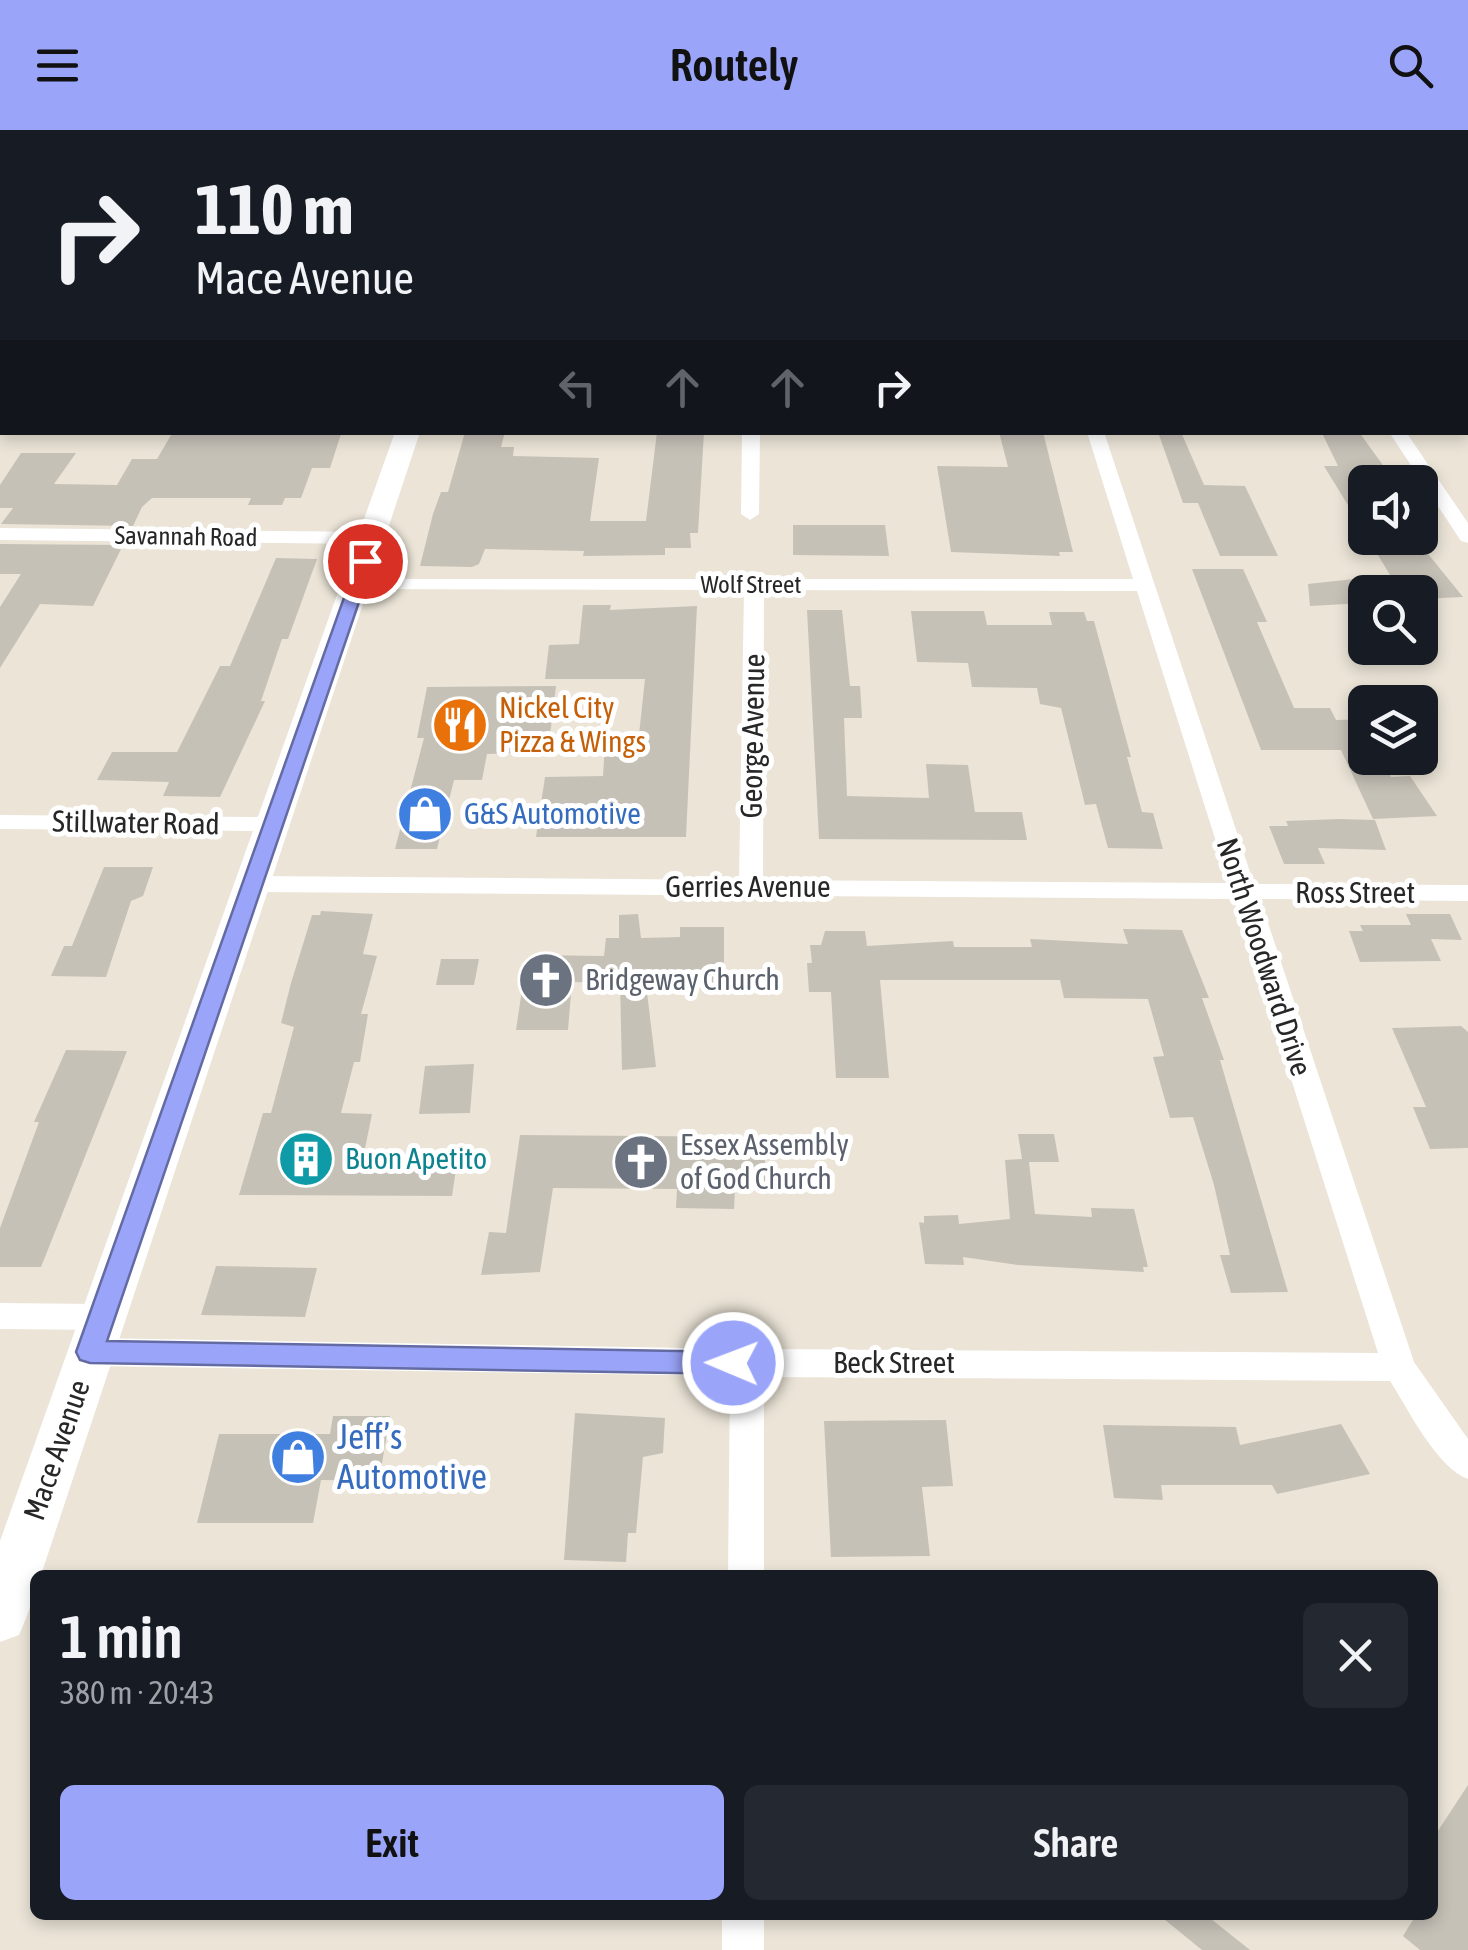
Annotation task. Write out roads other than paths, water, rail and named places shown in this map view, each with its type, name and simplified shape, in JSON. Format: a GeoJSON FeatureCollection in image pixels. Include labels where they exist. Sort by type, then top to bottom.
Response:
{"type":"FeatureCollection","features":[{"type":"Feature","properties":{"kind":"main road","name":"Mace Avenue"},"geometry":{"type":"LineString","coordinates":[[0,1617],[407,435]]}},
{"type":"Feature","properties":{"kind":"street"},"geometry":{"type":"LineString","coordinates":[[750,514],[751,435]]}},
{"type":"Feature","properties":{"kind":"street","name":"North Woodward Drive"},"geometry":{"type":"LineString","coordinates":[[1096,435],[1399,1367],[1440,1430],[1468,1464]]}},
{"type":"Feature","properties":{"kind":"street"},"geometry":{"type":"LineString","coordinates":[[1399,435],[1468,538]]}},
{"type":"Feature","properties":{"kind":"street","name":"Savannah Road"},"geometry":{"type":"LineString","coordinates":[[0,534],[372,538]]}},
{"type":"Feature","properties":{"kind":"street","name":"Wolf Street"},"geometry":{"type":"LineString","coordinates":[[358,583],[1144,585]]}},
{"type":"Feature","properties":{"kind":"street","name":"George Avenue"},"geometry":{"type":"LineString","coordinates":[[751,887],[754,584]]}},
{"type":"Feature","properties":{"kind":"street","name":"Stillwater Road"},"geometry":{"type":"LineString","coordinates":[[0,822],[272,824]]}},
{"type":"Feature","properties":{"kind":"street","name":"Gerries Avenue"},"geometry":{"type":"LineString","coordinates":[[253,884],[1242,892]]}},
{"type":"Feature","properties":{"kind":"street","name":"Ross Street"},"geometry":{"type":"LineString","coordinates":[[1242,892],[1468,893]]}},
{"type":"Feature","properties":{"kind":"street","name":"Beck Street"},"geometry":{"type":"LineString","coordinates":[[0,1316],[96,1335],[747,1363],[1399,1367]]}},
{"type":"Feature","properties":{"kind":"street"},"geometry":{"type":"LineString","coordinates":[[746,1570],[747,1363]]}},
{"type":"Feature","properties":{"kind":"street"},"geometry":{"type":"LineString","coordinates":[[743,1920],[743,1950]]}},
{"type":"Feature","properties":{"kind":"place","name":"Nickel City Pizza & Wings"},"geometry":{"type":"Point","coordinates":[460,725]}},
{"type":"Feature","properties":{"kind":"place","name":"G&S Automotive"},"geometry":{"type":"Point","coordinates":[425,814]}},
{"type":"Feature","properties":{"kind":"place","name":"Bridgeway Church"},"geometry":{"type":"Point","coordinates":[546,980]}},
{"type":"Feature","properties":{"kind":"place","name":"Buon Apetito"},"geometry":{"type":"Point","coordinates":[306,1159]}},
{"type":"Feature","properties":{"kind":"place","name":"Essex Assembly of God Church"},"geometry":{"type":"Point","coordinates":[641,1162]}},
{"type":"Feature","properties":{"kind":"place","name":"Jeff’s Automotive"},"geometry":{"type":"Point","coordinates":[298,1457]}}]}
